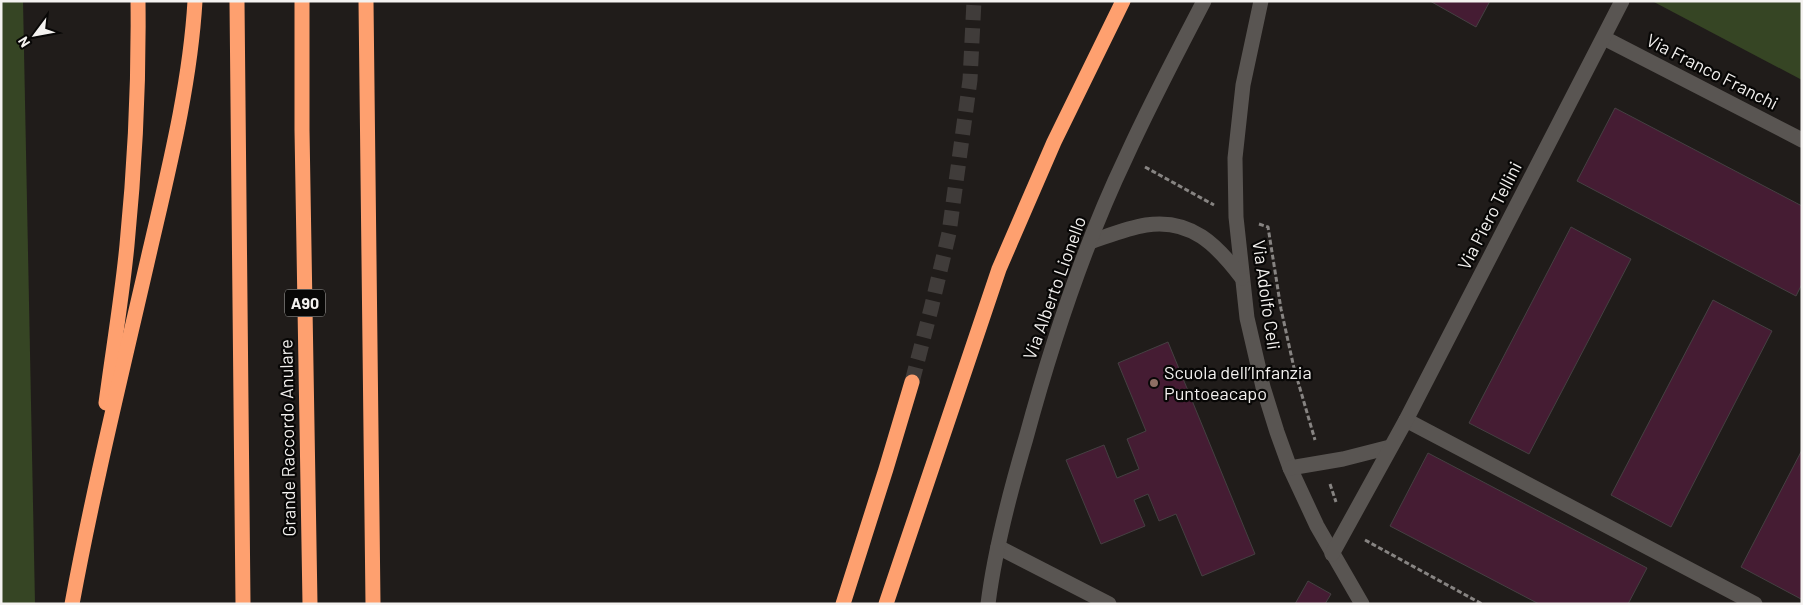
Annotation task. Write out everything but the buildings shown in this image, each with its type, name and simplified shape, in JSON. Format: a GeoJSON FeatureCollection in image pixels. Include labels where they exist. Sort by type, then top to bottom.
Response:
{"type":"FeatureCollection","features":[{"type":"Feature","properties":{"kind":"highway"},"geometry":{"type":"LineString","coordinates":[[93,499],[120,305],[130,212],[136,115],[138,1]]}},
{"type":"Feature","properties":{"kind":"highway"},"geometry":{"type":"LineString","coordinates":[[72,604],[93,499],[169,167],[184,87],[195,1]]}},
{"type":"Feature","properties":{"kind":"highway"},"geometry":{"type":"LineString","coordinates":[[237,1],[243,604]]}},
{"type":"Feature","properties":{"kind":"highway","name":"Grande Raccordo Anulare"},"geometry":{"type":"LineString","coordinates":[[302,1],[302,130],[310,604]]}},
{"type":"Feature","properties":{"kind":"highway"},"geometry":{"type":"LineString","coordinates":[[366,1],[373,604]]}},
{"type":"Feature","properties":{"kind":"highway"},"geometry":{"type":"LineString","coordinates":[[886,604],[999,269],[1054,142],[1123,1]]}},
{"type":"Feature","properties":{"kind":"highway"},"geometry":{"type":"LineString","coordinates":[[843,604],[912,382]]}},
{"type":"Feature","properties":{"kind":"street","name":"Via Alberto Lionello"},"geometry":{"type":"LineString","coordinates":[[988,604],[998,547],[1013,483],[1048,359],[1090,242],[1126,156],[1204,1]]}},
{"type":"Feature","properties":{"kind":"street","name":"Via Adolfo Celi"},"geometry":{"type":"LineString","coordinates":[[1261,1],[1243,85],[1235,158],[1236,217],[1242,278],[1252,343],[1277,432],[1290,468],[1310,513],[1362,604]]}},
{"type":"Feature","properties":{"kind":"street","name":"Via Piero Tellini"},"geometry":{"type":"LineString","coordinates":[[1332,554],[1406,420],[1622,1]]}},
{"type":"Feature","properties":{"kind":"street","name":"Via Franco Franchi"},"geometry":{"type":"LineString","coordinates":[[1604,38],[1802,140]]}},
{"type":"Feature","properties":{"kind":"street"},"geometry":{"type":"LineString","coordinates":[[1090,242],[1145,225],[1174,224],[1196,233],[1208,241],[1231,263],[1242,278]]}},
{"type":"Feature","properties":{"kind":"street"},"geometry":{"type":"LineString","coordinates":[[1406,420],[1755,604]]}},
{"type":"Feature","properties":{"kind":"street"},"geometry":{"type":"LineString","coordinates":[[1290,468],[1343,459],[1390,447]]}},
{"type":"Feature","properties":{"kind":"street"},"geometry":{"type":"LineString","coordinates":[[998,547],[1109,604]]}},
{"type":"Feature","properties":{"kind":"path"},"geometry":{"type":"LineString","coordinates":[[1126,156],[1236,217],[1268,227]]}},
{"type":"Feature","properties":{"kind":"green space"},"geometry":{"type":"Polygon","coordinates":[[[1,1],[23,1],[35,604],[1,604],[1,1]]]}},
{"type":"Feature","properties":{"kind":"green space"},"geometry":{"type":"Polygon","coordinates":[[[1802,1],[1802,80],[1654,2],[1802,1]]]}},
{"type":"Feature","properties":{"kind":"tunnel"},"geometry":{"type":"LineString","coordinates":[[912,382],[949,233],[970,80],[974,1]]}},
{"type":"Feature","properties":{"kind":"place","name":"Scuola dell’Infanzia Puntoeacapo"},"geometry":{"type":"Point","coordinates":[1154,383]}}]}
